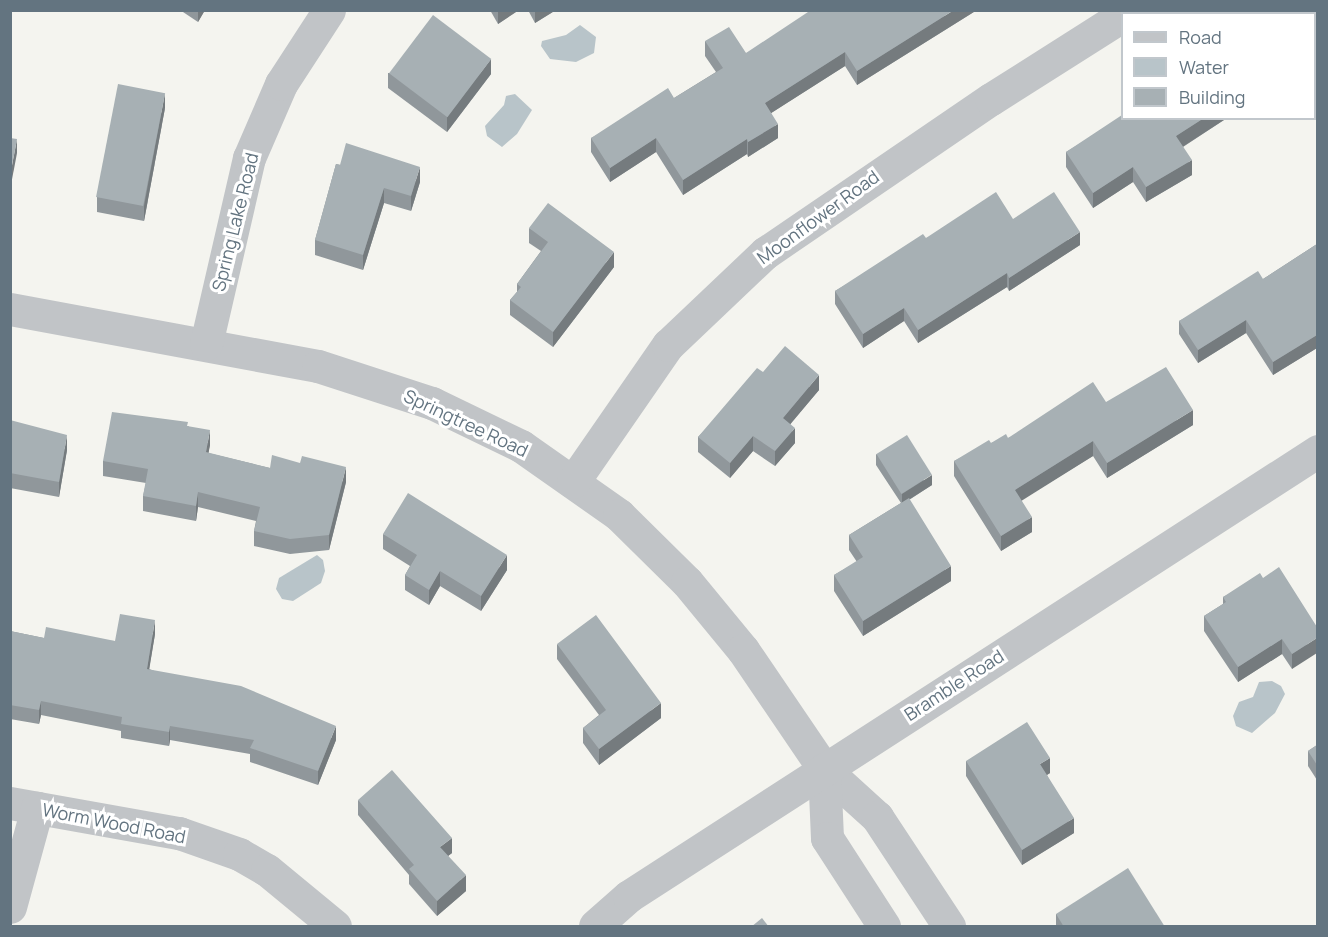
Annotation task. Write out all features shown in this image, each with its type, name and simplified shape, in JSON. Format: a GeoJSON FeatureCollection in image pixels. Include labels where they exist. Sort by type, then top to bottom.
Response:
{"type":"FeatureCollection","features":[{"type":"Feature","properties":{"kind":"street","name":"Spring Lake Road"},"geometry":{"type":"LineString","coordinates":[[206,344],[249,158],[280,84],[329,10]]}},
{"type":"Feature","properties":{"kind":"street","name":"Moonflower Road"},"geometry":{"type":"LineString","coordinates":[[573,482],[669,345],[765,253],[971,113],[1121,17]]}},
{"type":"Feature","properties":{"kind":"street","name":"Springtree Road"},"geometry":{"type":"LineString","coordinates":[[10,309],[318,366],[432,403],[521,446],[619,515],[687,582],[743,650],[824,769],[877,817],[949,927]]}},
{"type":"Feature","properties":{"kind":"street","name":"Bramble Road"},"geometry":{"type":"LineString","coordinates":[[595,927],[629,896],[824,769],[1313,464]]}},
{"type":"Feature","properties":{"kind":"street"},"geometry":{"type":"LineString","coordinates":[[824,769],[827,838],[884,927]]}},
{"type":"Feature","properties":{"kind":"street"},"geometry":{"type":"LineString","coordinates":[[10,907],[24,805]]}},
{"type":"Feature","properties":{"kind":"street","name":"Worm Wood Road"},"geometry":{"type":"LineString","coordinates":[[24,805],[179,833],[239,854],[267,870],[334,927]]}},
{"type":"Feature","properties":{"kind":"water"},"geometry":{"type":"Polygon","coordinates":[[[580,25],[596,37],[594,53],[576,62],[550,59],[541,46],[542,41],[566,35],[580,25]]]}},
{"type":"Feature","properties":{"kind":"water"},"geometry":{"type":"Polygon","coordinates":[[[515,94],[532,110],[517,134],[502,147],[487,136],[485,126],[504,105],[506,96],[515,94]]]}},
{"type":"Feature","properties":{"kind":"water"},"geometry":{"type":"Polygon","coordinates":[[[317,555],[323,560],[325,571],[321,583],[293,601],[282,599],[276,589],[279,578],[317,555]]]}},
{"type":"Feature","properties":{"kind":"water"},"geometry":{"type":"Polygon","coordinates":[[[1272,681],[1281,686],[1285,694],[1275,713],[1252,733],[1236,726],[1233,716],[1239,702],[1253,697],[1259,682],[1272,681]]]}},
{"type":"Feature","properties":{"kind":"building"},"geometry":{"type":"Polygon","coordinates":[[[811,10],[954,10],[857,71],[845,52],[765,103],[778,124],[748,142],[747,139],[683,180],[656,138],[610,168],[591,138],[668,88],[674,98],[723,68],[705,41],[729,27],[746,53],[811,10]]]}},
{"type":"Feature","properties":{"kind":"building"},"geometry":{"type":"Polygon","coordinates":[[[1281,10],[1317,10],[1317,43],[1316,12],[1279,12],[1281,10]]]}},
{"type":"Feature","properties":{"kind":"building"},"geometry":{"type":"Polygon","coordinates":[[[433,15],[491,59],[447,117],[389,73],[433,15]]]}},
{"type":"Feature","properties":{"kind":"building"},"geometry":{"type":"Polygon","coordinates":[[[118,84],[165,93],[143,206],[96,197],[118,84]]]}},
{"type":"Feature","properties":{"kind":"building"},"geometry":{"type":"Polygon","coordinates":[[[1121,116],[1121,120],[1201,120],[1176,136],[1192,160],[1146,187],[1133,167],[1093,193],[1066,152],[1121,116]]]}},
{"type":"Feature","properties":{"kind":"building"},"geometry":{"type":"Polygon","coordinates":[[[10,138],[17,139],[10,176],[10,138]]]}},
{"type":"Feature","properties":{"kind":"building"},"geometry":{"type":"Polygon","coordinates":[[[346,143],[420,167],[411,196],[384,188],[363,255],[315,240],[336,164],[340,165],[346,143]]]}},
{"type":"Feature","properties":{"kind":"building"},"geometry":{"type":"Polygon","coordinates":[[[996,192],[1013,219],[1054,192],[1080,232],[1009,278],[1007,273],[918,330],[904,308],[863,334],[835,291],[923,234],[926,238],[996,192]]]}},
{"type":"Feature","properties":{"kind":"building"},"geometry":{"type":"Polygon","coordinates":[[[548,203],[614,252],[553,332],[510,300],[521,287],[517,284],[548,242],[529,228],[548,203]]]}},
{"type":"Feature","properties":{"kind":"building"},"geometry":{"type":"Polygon","coordinates":[[[1317,244],[1317,335],[1273,362],[1246,320],[1198,350],[1179,321],[1258,271],[1263,279],[1317,244]]]}},
{"type":"Feature","properties":{"kind":"building"},"geometry":{"type":"Polygon","coordinates":[[[785,346],[819,375],[783,418],[795,428],[775,451],[753,436],[730,463],[698,437],[757,368],[763,372],[785,346]]]}},
{"type":"Feature","properties":{"kind":"building"},"geometry":{"type":"Polygon","coordinates":[[[1166,367],[1193,410],[1107,463],[1093,441],[1015,490],[1032,517],[1001,536],[954,461],[989,440],[991,443],[1006,434],[1008,438],[1093,382],[1106,402],[1166,367]]]}},
{"type":"Feature","properties":{"kind":"building"},"geometry":{"type":"Polygon","coordinates":[[[112,412],[188,422],[187,426],[210,430],[206,452],[270,468],[272,455],[300,463],[302,456],[346,467],[329,535],[290,539],[254,531],[260,507],[198,492],[196,506],[143,496],[148,469],[103,461],[112,412]]]}},
{"type":"Feature","properties":{"kind":"building"},"geometry":{"type":"Polygon","coordinates":[[[10,420],[67,435],[59,482],[10,473],[10,420]]]}},
{"type":"Feature","properties":{"kind":"building"},"geometry":{"type":"Polygon","coordinates":[[[907,435],[932,475],[901,494],[876,454],[907,435]]]}},
{"type":"Feature","properties":{"kind":"building"},"geometry":{"type":"Polygon","coordinates":[[[408,493],[507,555],[481,596],[440,571],[429,590],[405,575],[417,555],[383,534],[408,493]]]}},
{"type":"Feature","properties":{"kind":"building"},"geometry":{"type":"Polygon","coordinates":[[[909,498],[951,566],[863,621],[834,575],[863,557],[849,535],[909,498]]]}},
{"type":"Feature","properties":{"kind":"building"},"geometry":{"type":"Polygon","coordinates":[[[1279,567],[1317,627],[1317,638],[1292,654],[1282,639],[1238,667],[1204,616],[1226,602],[1223,597],[1260,573],[1263,578],[1279,567]]]}},
{"type":"Feature","properties":{"kind":"building"},"geometry":{"type":"Polygon","coordinates":[[[120,614],[155,620],[147,669],[241,686],[336,726],[318,771],[250,748],[254,740],[170,726],[169,732],[121,724],[122,717],[41,701],[39,710],[10,705],[10,631],[44,638],[46,627],[115,641],[120,614]]]}},
{"type":"Feature","properties":{"kind":"building"},"geometry":{"type":"Polygon","coordinates":[[[596,615],[661,703],[599,749],[583,728],[606,710],[557,644],[596,615]]]}},
{"type":"Feature","properties":{"kind":"building"},"geometry":{"type":"Polygon","coordinates":[[[1027,722],[1050,758],[1040,764],[1074,818],[1022,850],[966,761],[1027,722]]]}},
{"type":"Feature","properties":{"kind":"building"},"geometry":{"type":"Polygon","coordinates":[[[1317,745],[1317,765],[1308,751],[1317,745]]]}},
{"type":"Feature","properties":{"kind":"building"},"geometry":{"type":"Polygon","coordinates":[[[392,770],[452,838],[440,847],[466,875],[437,901],[409,869],[414,865],[358,800],[392,770]]]}},
{"type":"Feature","properties":{"kind":"building"},"geometry":{"type":"Polygon","coordinates":[[[1128,868],[1165,927],[1064,927],[1056,914],[1128,868]]]}},
{"type":"Feature","properties":{"kind":"building"},"geometry":{"type":"Polygon","coordinates":[[[762,918],[769,927],[751,927],[762,918]]]}}]}
